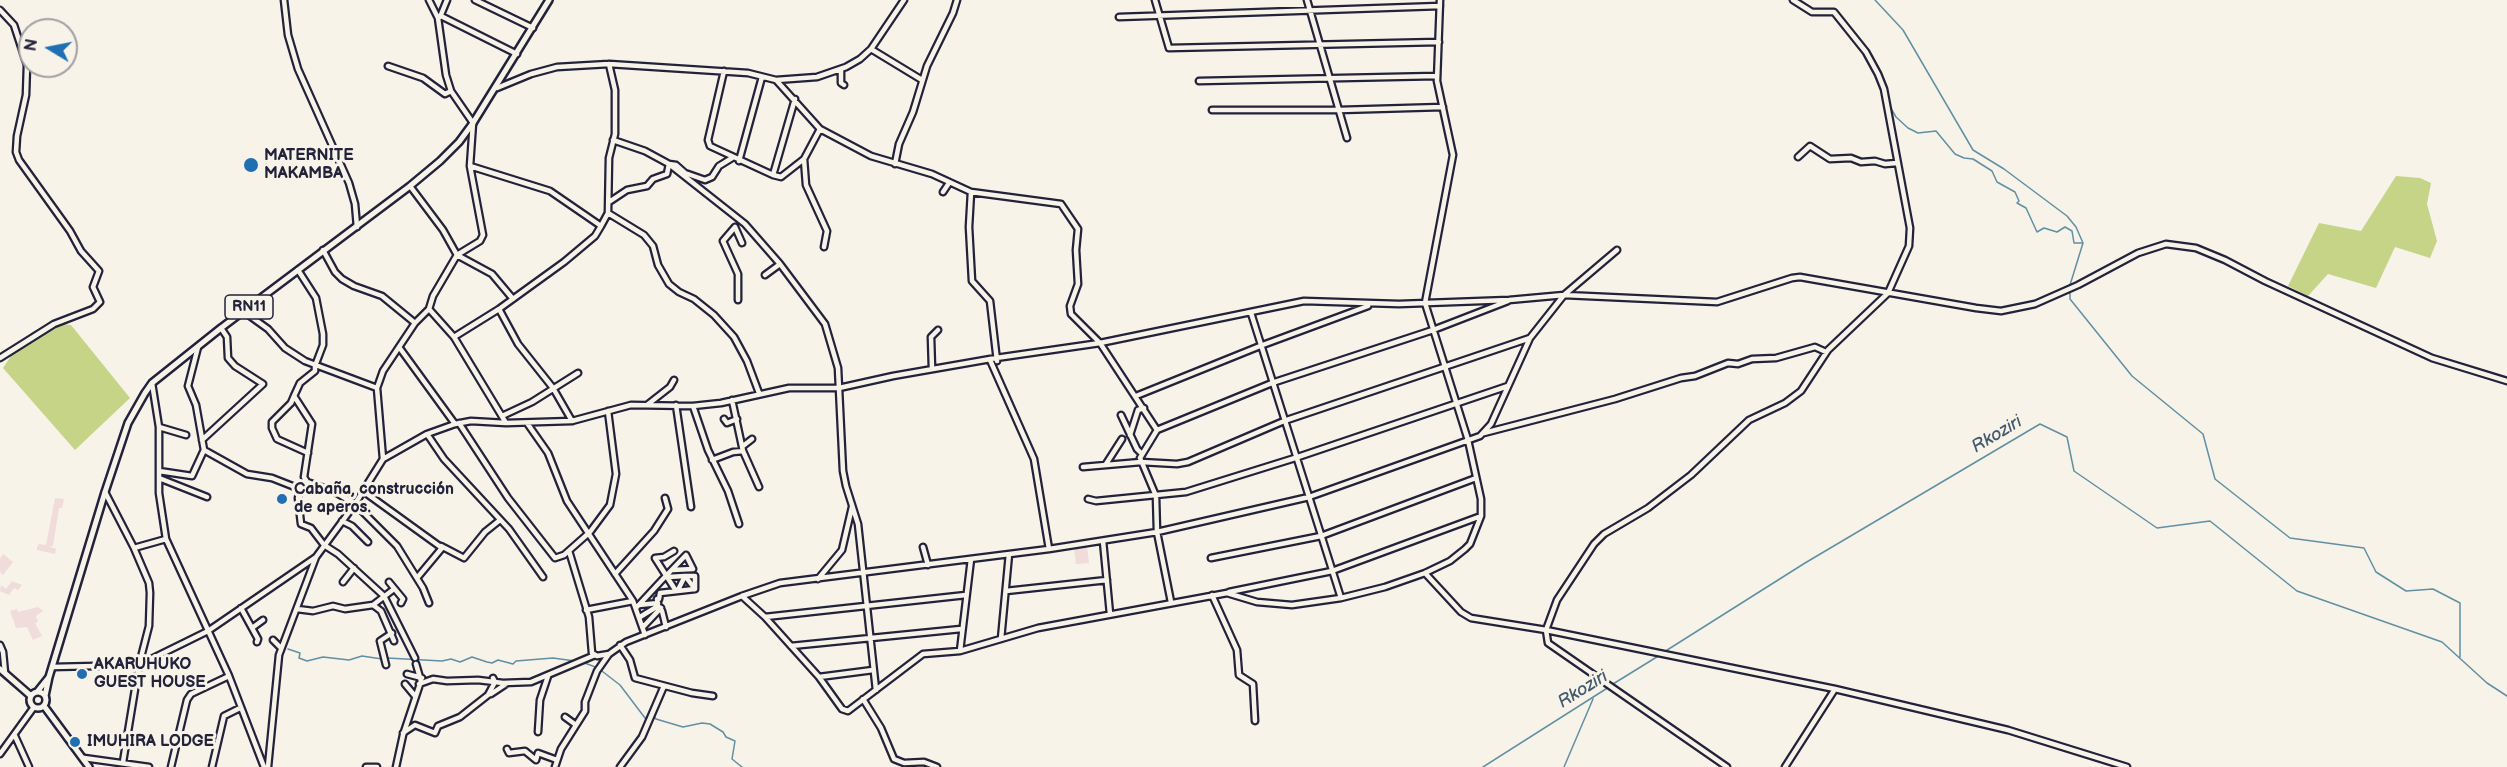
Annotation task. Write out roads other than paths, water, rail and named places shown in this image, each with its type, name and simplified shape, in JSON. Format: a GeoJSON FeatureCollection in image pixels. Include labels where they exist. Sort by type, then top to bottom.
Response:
{"type":"FeatureCollection","features":[{"type":"Feature","properties":{"kind":"main road","name":"RN11"},"geometry":{"type":"LineString","coordinates":[[44,706],[49,677],[105,492],[133,411],[152,383],[221,327],[410,186],[459,142],[497,88],[548,0]]}},
{"type":"Feature","properties":{"kind":"main road"},"geometry":{"type":"LineString","coordinates":[[0,680],[3,671],[31,696],[31,704],[34,707],[44,706],[89,767]]}},
{"type":"Feature","properties":{"kind":"main road","name":"RN11"},"geometry":{"type":"LineString","coordinates":[[31,696],[38,692],[49,677]]}},
{"type":"Feature","properties":{"kind":"main road"},"geometry":{"type":"LineString","coordinates":[[38,692],[45,696]]}},
{"type":"Feature","properties":{"kind":"street"},"geometry":{"type":"LineString","coordinates":[[284,0],[288,36],[303,83],[349,183],[355,204],[357,226]]}},
{"type":"Feature","properties":{"kind":"street"},"geometry":{"type":"LineString","coordinates":[[383,459],[377,388],[387,364],[415,323],[429,309],[433,296],[457,255],[480,240],[483,235],[470,166],[473,123],[451,91],[446,75],[440,17],[429,0]]}},
{"type":"Feature","properties":{"kind":"street"},"geometry":{"type":"LineString","coordinates":[[440,17],[447,0]]}},
{"type":"Feature","properties":{"kind":"street"},"geometry":{"type":"LineString","coordinates":[[475,0],[533,28]]}},
{"type":"Feature","properties":{"kind":"street"},"geometry":{"type":"LineString","coordinates":[[497,88],[543,70],[609,64],[724,70],[776,80],[816,77],[841,69],[860,59],[871,49],[904,0]]}},
{"type":"Feature","properties":{"kind":"street"},"geometry":{"type":"LineString","coordinates":[[895,164],[899,144],[922,80],[957,0]]}},
{"type":"Feature","properties":{"kind":"street"},"geometry":{"type":"LineString","coordinates":[[1155,0],[1169,48],[1439,42]]}},
{"type":"Feature","properties":{"kind":"street"},"geometry":{"type":"LineString","coordinates":[[1307,0],[1347,138]]}},
{"type":"Feature","properties":{"kind":"street"},"geometry":{"type":"LineString","coordinates":[[1727,767],[1548,643],[1546,630],[1557,600],[1594,544],[1604,534],[1648,508],[1691,475],[1749,420],[1792,399],[1807,384],[1826,352],[1888,292],[1906,255],[1910,240],[1882,81],[1866,52],[1834,12],[1812,12],[1793,0]]}},
{"type":"Feature","properties":{"kind":"street"},"geometry":{"type":"LineString","coordinates":[[1119,17],[1440,3],[1437,76],[1453,155],[1425,303],[1468,440],[1481,499],[1481,516],[1470,544],[1449,561],[1425,573],[1385,587],[1341,598],[1292,605],[1257,602],[1227,593]]}},
{"type":"Feature","properties":{"kind":"street"},"geometry":{"type":"LineString","coordinates":[[0,10],[14,25],[27,65],[26,95],[16,152],[19,160],[70,231],[81,251],[99,271],[93,287],[100,302],[93,309],[46,328],[1,355]]}},
{"type":"Feature","properties":{"kind":"street"},"geometry":{"type":"LineString","coordinates":[[440,17],[517,54]]}},
{"type":"Feature","properties":{"kind":"street"},"geometry":{"type":"LineString","coordinates":[[871,49],[922,80]]}},
{"type":"Feature","properties":{"kind":"street"},"geometry":{"type":"LineString","coordinates":[[454,337],[499,309],[580,250],[602,226],[608,213],[609,158],[613,140],[615,90],[609,64]]}},
{"type":"Feature","properties":{"kind":"street"},"geometry":{"type":"LineString","coordinates":[[388,66],[423,78],[445,94],[451,91]]}},
{"type":"Feature","properties":{"kind":"street"},"geometry":{"type":"LineString","coordinates":[[841,69],[841,83],[844,85]]}},
{"type":"Feature","properties":{"kind":"street"},"geometry":{"type":"LineString","coordinates":[[724,70],[708,143],[710,146],[773,176],[781,177],[804,159],[820,129]]}},
{"type":"Feature","properties":{"kind":"street"},"geometry":{"type":"LineString","coordinates":[[1199,81],[1437,76]]}},
{"type":"Feature","properties":{"kind":"street"},"geometry":{"type":"LineString","coordinates":[[739,161],[762,77]]}},
{"type":"Feature","properties":{"kind":"street"},"geometry":{"type":"LineString","coordinates":[[776,80],[820,129],[871,156],[932,174],[971,192],[1061,204],[1078,228],[1076,250],[1078,284],[1070,311],[1073,317],[1100,343],[1137,396],[1157,430]]}},
{"type":"Feature","properties":{"kind":"street"},"geometry":{"type":"LineString","coordinates":[[773,176],[795,99]]}},
{"type":"Feature","properties":{"kind":"street"},"geometry":{"type":"LineString","coordinates":[[1212,110],[1443,107]]}},
{"type":"Feature","properties":{"kind":"street"},"geometry":{"type":"LineString","coordinates":[[613,140],[645,151],[669,164],[745,224],[780,264],[794,286],[825,324],[838,368],[843,471],[858,524],[876,690]]}},
{"type":"Feature","properties":{"kind":"street"},"geometry":{"type":"LineString","coordinates":[[1798,157],[1810,146],[1830,159],[1851,158],[1861,162],[1897,163]]}},
{"type":"Feature","properties":{"kind":"street"},"geometry":{"type":"LineString","coordinates":[[669,164],[676,165],[685,173],[705,180],[712,177],[719,166],[732,158]]}},
{"type":"Feature","properties":{"kind":"street"},"geometry":{"type":"LineString","coordinates":[[804,159],[804,180],[827,231],[824,247]]}},
{"type":"Feature","properties":{"kind":"street"},"geometry":{"type":"LineString","coordinates":[[609,202],[627,190],[645,187],[658,176],[668,174],[669,164]]}},
{"type":"Feature","properties":{"kind":"street"},"geometry":{"type":"LineString","coordinates":[[470,166],[550,191],[602,226]]}},
{"type":"Feature","properties":{"kind":"street"},"geometry":{"type":"LineString","coordinates":[[943,192],[949,183]]}},
{"type":"Feature","properties":{"kind":"street"},"geometry":{"type":"LineString","coordinates":[[410,186],[443,230],[457,255],[492,274],[513,299]]}},
{"type":"Feature","properties":{"kind":"street"},"geometry":{"type":"LineString","coordinates":[[971,192],[969,227],[972,280],[990,301],[994,360],[1034,459],[1049,549]]}},
{"type":"Feature","properties":{"kind":"street"},"geometry":{"type":"LineString","coordinates":[[608,213],[649,240],[669,284],[694,299],[714,315],[734,337],[749,365],[759,393]]}},
{"type":"Feature","properties":{"kind":"street"},"geometry":{"type":"LineString","coordinates":[[737,219],[735,227],[723,242],[738,274],[738,300]]}},
{"type":"Feature","properties":{"kind":"street"},"geometry":{"type":"LineString","coordinates":[[735,227],[742,243]]}},
{"type":"Feature","properties":{"kind":"street"},"geometry":{"type":"LineString","coordinates":[[266,767],[281,648],[316,557],[355,504],[383,459],[427,434],[471,421],[572,422],[608,411],[647,405],[693,405],[732,400],[789,388],[839,388],[932,369],[1100,343],[1304,301],[1371,305],[1509,300],[1564,295],[1717,302],[1796,277],[2001,311],[2035,304],[2078,285],[2138,253],[2166,244],[2196,248],[2432,358],[2507,381]]}},
{"type":"Feature","properties":{"kind":"street"},"geometry":{"type":"LineString","coordinates":[[324,250],[335,272],[342,279],[382,296],[415,323]]}},
{"type":"Feature","properties":{"kind":"street"},"geometry":{"type":"LineString","coordinates":[[1484,434],[1491,424],[1530,338],[1564,295],[1617,250]]}},
{"type":"Feature","properties":{"kind":"street"},"geometry":{"type":"LineString","coordinates":[[765,275],[780,264]]}},
{"type":"Feature","properties":{"kind":"street"},"geometry":{"type":"LineString","coordinates":[[297,270],[316,298],[321,318],[323,345],[314,372],[300,383],[291,403],[272,422],[272,428],[277,439],[308,453]]}},
{"type":"Feature","properties":{"kind":"street"},"geometry":{"type":"LineString","coordinates":[[1171,602],[1157,532],[1156,496],[1141,462],[1141,453],[1157,430],[1272,383],[1433,330],[1498,307],[1509,300]]}},
{"type":"Feature","properties":{"kind":"street"},"geometry":{"type":"LineString","coordinates":[[1137,396],[1260,346],[1371,305]]}},
{"type":"Feature","properties":{"kind":"street"},"geometry":{"type":"LineString","coordinates":[[429,309],[454,337],[506,423]]}},
{"type":"Feature","properties":{"kind":"street"},"geometry":{"type":"LineString","coordinates":[[499,309],[518,344],[553,388],[572,422]]}},
{"type":"Feature","properties":{"kind":"street"},"geometry":{"type":"LineString","coordinates":[[243,311],[268,329],[285,348],[315,366],[377,388]]}},
{"type":"Feature","properties":{"kind":"street"},"geometry":{"type":"LineString","coordinates":[[1251,313],[1341,598]]}},
{"type":"Feature","properties":{"kind":"street"},"geometry":{"type":"LineString","coordinates":[[202,440],[263,384],[235,366],[228,358],[227,337],[221,327]]}},
{"type":"Feature","properties":{"kind":"street"},"geometry":{"type":"LineString","coordinates":[[932,369],[932,337],[938,330]]}},
{"type":"Feature","properties":{"kind":"street"},"geometry":{"type":"LineString","coordinates":[[1083,467],[1141,462],[1177,464],[1188,462],[1284,421],[1530,338]]}},
{"type":"Feature","properties":{"kind":"street"},"geometry":{"type":"LineString","coordinates":[[159,471],[192,476],[204,450],[198,411],[188,384],[198,346]]}},
{"type":"Feature","properties":{"kind":"street"},"geometry":{"type":"LineString","coordinates":[[399,347],[457,424],[507,498],[552,556],[559,557],[569,551],[590,532],[610,505],[615,481],[608,411]]}},
{"type":"Feature","properties":{"kind":"street"},"geometry":{"type":"LineString","coordinates":[[555,767],[561,749],[585,711],[585,702],[602,663],[609,654],[620,645],[742,596],[780,584],[1103,542],[1157,532],[1309,497],[1484,434],[1695,376],[1728,363],[1738,364],[1755,359],[1776,358],[1815,347],[1826,352]]}},
{"type":"Feature","properties":{"kind":"street"},"geometry":{"type":"LineString","coordinates":[[740,364],[749,365]]}},
{"type":"Feature","properties":{"kind":"street"},"geometry":{"type":"LineString","coordinates":[[502,416],[532,402],[578,373]]}},
{"type":"Feature","properties":{"kind":"street"},"geometry":{"type":"LineString","coordinates":[[647,405],[670,387],[674,380]]}},
{"type":"Feature","properties":{"kind":"street"},"geometry":{"type":"LineString","coordinates":[[152,383],[159,427],[159,493],[166,539],[229,676],[240,708],[266,767]]}},
{"type":"Feature","properties":{"kind":"street"},"geometry":{"type":"LineString","coordinates":[[1088,500],[1186,492],[1508,386]]}},
{"type":"Feature","properties":{"kind":"street"},"geometry":{"type":"LineString","coordinates":[[1155,388],[1158,394]]}},
{"type":"Feature","properties":{"kind":"street"},"geometry":{"type":"LineString","coordinates":[[294,396],[312,424],[304,477],[307,482],[335,492],[355,504],[389,537],[417,578],[429,603]]}},
{"type":"Feature","properties":{"kind":"street"},"geometry":{"type":"LineString","coordinates":[[732,400],[743,449],[743,459],[759,488]]}},
{"type":"Feature","properties":{"kind":"street"},"geometry":{"type":"LineString","coordinates":[[676,405],[691,507]]}},
{"type":"Feature","properties":{"kind":"street"},"geometry":{"type":"LineString","coordinates":[[693,405],[712,460],[728,491],[739,524]]}},
{"type":"Feature","properties":{"kind":"street"},"geometry":{"type":"LineString","coordinates":[[1130,435],[1138,410],[1144,408]]}},
{"type":"Feature","properties":{"kind":"street"},"geometry":{"type":"LineString","coordinates":[[1121,415],[1141,453]]}},
{"type":"Feature","properties":{"kind":"street"},"geometry":{"type":"LineString","coordinates":[[724,418],[727,423],[737,419]]}},
{"type":"Feature","properties":{"kind":"street"},"geometry":{"type":"LineString","coordinates":[[527,423],[548,453],[567,501],[590,532],[638,607],[645,635]]}},
{"type":"Feature","properties":{"kind":"street"},"geometry":{"type":"LineString","coordinates":[[159,427],[186,435]]}},
{"type":"Feature","properties":{"kind":"street"},"geometry":{"type":"LineString","coordinates":[[427,434],[444,459],[509,529],[543,577]]}},
{"type":"Feature","properties":{"kind":"street"},"geometry":{"type":"LineString","coordinates":[[712,460],[743,449],[752,439]]}},
{"type":"Feature","properties":{"kind":"street"},"geometry":{"type":"LineString","coordinates":[[1106,464],[1122,439]]}},
{"type":"Feature","properties":{"kind":"street"},"geometry":{"type":"LineString","coordinates":[[204,450],[247,474],[272,478],[300,489]]}},
{"type":"Feature","properties":{"kind":"street"},"geometry":{"type":"LineString","coordinates":[[159,478],[207,497]]}},
{"type":"Feature","properties":{"kind":"street"},"geometry":{"type":"LineString","coordinates":[[1211,558],[1321,536],[1476,478]]}},
{"type":"Feature","properties":{"kind":"street"},"geometry":{"type":"LineString","coordinates":[[307,482],[300,489],[298,498],[301,524],[311,528],[324,545],[356,569],[384,596],[415,658]]}},
{"type":"Feature","properties":{"kind":"street"},"geometry":{"type":"LineString","coordinates":[[363,491],[439,545],[464,558],[484,532],[500,520]]}},
{"type":"Feature","properties":{"kind":"street"},"geometry":{"type":"LineString","coordinates":[[105,492],[149,583],[151,604],[149,626],[139,665],[123,762]]}},
{"type":"Feature","properties":{"kind":"street"},"geometry":{"type":"LineString","coordinates":[[615,574],[654,531],[668,509],[665,498]]}},
{"type":"Feature","properties":{"kind":"street"},"geometry":{"type":"LineString","coordinates":[[818,579],[842,550],[852,507]]}},
{"type":"Feature","properties":{"kind":"street"},"geometry":{"type":"LineString","coordinates":[[742,596],[765,617],[819,677],[843,709],[848,711],[920,656],[960,651],[1038,628],[1332,571],[1481,516]]}},
{"type":"Feature","properties":{"kind":"street"},"geometry":{"type":"LineString","coordinates":[[342,521],[352,526],[368,542]]}},
{"type":"Feature","properties":{"kind":"street"},"geometry":{"type":"LineString","coordinates":[[134,548],[166,539]]}},
{"type":"Feature","properties":{"kind":"street"},"geometry":{"type":"LineString","coordinates":[[1103,542],[1110,614]]}},
{"type":"Feature","properties":{"kind":"street"},"geometry":{"type":"LineString","coordinates":[[417,578],[442,550],[439,545]]}},
{"type":"Feature","properties":{"kind":"street"},"geometry":{"type":"LineString","coordinates":[[922,546],[928,564]]}},
{"type":"Feature","properties":{"kind":"street"},"geometry":{"type":"LineString","coordinates":[[569,551],[581,585],[591,627],[592,652],[595,655]]}},
{"type":"Feature","properties":{"kind":"street"},"geometry":{"type":"LineString","coordinates":[[674,551],[664,557],[655,558],[666,570],[677,590]]}},
{"type":"Feature","properties":{"kind":"street"},"geometry":{"type":"LineString","coordinates":[[1001,639],[1009,554]]}},
{"type":"Feature","properties":{"kind":"street"},"geometry":{"type":"LineString","coordinates":[[638,607],[666,570],[686,555],[693,569],[688,571],[666,570]]}},
{"type":"Feature","properties":{"kind":"street"},"geometry":{"type":"LineString","coordinates":[[52,667],[139,665],[208,631],[316,557]]}},
{"type":"Feature","properties":{"kind":"street"},"geometry":{"type":"LineString","coordinates":[[960,651],[971,559]]}},
{"type":"Feature","properties":{"kind":"street"},"geometry":{"type":"LineString","coordinates":[[343,582],[362,563]]}},
{"type":"Feature","properties":{"kind":"street"},"geometry":{"type":"LineString","coordinates":[[666,570],[685,576],[695,576],[695,589]]}},
{"type":"Feature","properties":{"kind":"street"},"geometry":{"type":"LineString","coordinates":[[1425,573],[1466,616],[1835,689],[2008,730],[2127,767]]}},
{"type":"Feature","properties":{"kind":"street"},"geometry":{"type":"LineString","coordinates":[[685,576],[695,589]]}},
{"type":"Feature","properties":{"kind":"street"},"geometry":{"type":"LineString","coordinates":[[685,576],[686,590]]}},
{"type":"Feature","properties":{"kind":"street"},"geometry":{"type":"LineString","coordinates":[[677,590],[685,576]]}},
{"type":"Feature","properties":{"kind":"street"},"geometry":{"type":"LineString","coordinates":[[1006,591],[1107,580]]}},
{"type":"Feature","properties":{"kind":"street"},"geometry":{"type":"LineString","coordinates":[[389,582],[403,599],[401,603]]}},
{"type":"Feature","properties":{"kind":"street"},"geometry":{"type":"LineString","coordinates":[[297,609],[313,611],[333,606],[345,609],[373,605],[394,589]]}},
{"type":"Feature","properties":{"kind":"street"},"geometry":{"type":"LineString","coordinates":[[666,627],[659,603],[660,593],[695,589]]}},
{"type":"Feature","properties":{"kind":"street"},"geometry":{"type":"LineString","coordinates":[[649,595],[659,603]]}},
{"type":"Feature","properties":{"kind":"street"},"geometry":{"type":"LineString","coordinates":[[765,617],[966,595]]}},
{"type":"Feature","properties":{"kind":"street"},"geometry":{"type":"LineString","coordinates":[[1212,595],[1237,650],[1239,675],[1252,684],[1255,721]]}},
{"type":"Feature","properties":{"kind":"street"},"geometry":{"type":"LineString","coordinates":[[586,610],[633,601]]}},
{"type":"Feature","properties":{"kind":"street"},"geometry":{"type":"LineString","coordinates":[[638,607],[659,603]]}},
{"type":"Feature","properties":{"kind":"street"},"geometry":{"type":"LineString","coordinates":[[640,617],[659,603]]}},
{"type":"Feature","properties":{"kind":"street"},"geometry":{"type":"LineString","coordinates":[[643,627],[659,603]]}},
{"type":"Feature","properties":{"kind":"street"},"geometry":{"type":"LineString","coordinates":[[373,605],[380,609],[394,641]]}},
{"type":"Feature","properties":{"kind":"street"},"geometry":{"type":"LineString","coordinates":[[241,608],[257,642]]}},
{"type":"Feature","properties":{"kind":"street"},"geometry":{"type":"LineString","coordinates":[[252,628],[263,620]]}},
{"type":"Feature","properties":{"kind":"street"},"geometry":{"type":"LineString","coordinates":[[790,646],[961,629]]}},
{"type":"Feature","properties":{"kind":"street"},"geometry":{"type":"LineString","coordinates":[[386,665],[380,641],[392,633]]}},
{"type":"Feature","properties":{"kind":"street"},"geometry":{"type":"LineString","coordinates":[[273,640],[281,648]]}},
{"type":"Feature","properties":{"kind":"street"},"geometry":{"type":"LineString","coordinates":[[0,645],[3,652],[3,671]]}},
{"type":"Feature","properties":{"kind":"street"},"geometry":{"type":"LineString","coordinates":[[620,645],[630,660],[635,678],[698,695],[712,696]]}},
{"type":"Feature","properties":{"kind":"street"},"geometry":{"type":"LineString","coordinates":[[419,684],[434,679],[531,682],[595,655],[609,654]]}},
{"type":"Feature","properties":{"kind":"street"},"geometry":{"type":"LineString","coordinates":[[588,658],[602,663]]}},
{"type":"Feature","properties":{"kind":"street"},"geometry":{"type":"LineString","coordinates":[[396,767],[403,733],[421,678],[416,664]]}},
{"type":"Feature","properties":{"kind":"street"},"geometry":{"type":"LineString","coordinates":[[819,677],[873,670]]}},
{"type":"Feature","properties":{"kind":"street"},"geometry":{"type":"LineString","coordinates":[[407,674],[427,681]]}},
{"type":"Feature","properties":{"kind":"street"},"geometry":{"type":"LineString","coordinates":[[171,767],[187,700],[191,694],[229,676]]}},
{"type":"Feature","properties":{"kind":"street"},"geometry":{"type":"LineString","coordinates":[[538,732],[540,700],[548,676]]}},
{"type":"Feature","properties":{"kind":"street"},"geometry":{"type":"LineString","coordinates":[[489,695],[494,680]]}},
{"type":"Feature","properties":{"kind":"street"},"geometry":{"type":"LineString","coordinates":[[407,720],[435,733],[438,726],[460,717],[507,682]]}},
{"type":"Feature","properties":{"kind":"street"},"geometry":{"type":"LineString","coordinates":[[405,684],[415,696]]}},
{"type":"Feature","properties":{"kind":"street"},"geometry":{"type":"LineString","coordinates":[[620,767],[642,737],[664,686]]}},
{"type":"Feature","properties":{"kind":"street"},"geometry":{"type":"LineString","coordinates":[[1785,767],[1835,689]]}},
{"type":"Feature","properties":{"kind":"street"},"geometry":{"type":"LineString","coordinates":[[863,699],[881,728],[897,764],[924,762],[937,767]]}},
{"type":"Feature","properties":{"kind":"street"},"geometry":{"type":"LineString","coordinates":[[0,754],[34,707]]}},
{"type":"Feature","properties":{"kind":"street"},"geometry":{"type":"LineString","coordinates":[[212,767],[224,716],[240,708]]}},
{"type":"Feature","properties":{"kind":"street"},"geometry":{"type":"LineString","coordinates":[[565,717],[576,725]]}},
{"type":"Feature","properties":{"kind":"street"},"geometry":{"type":"LineString","coordinates":[[403,733],[415,725]]}},
{"type":"Feature","properties":{"kind":"street"},"geometry":{"type":"LineString","coordinates":[[15,736],[29,767]]}},
{"type":"Feature","properties":{"kind":"street"},"geometry":{"type":"LineString","coordinates":[[507,749],[509,753],[525,751],[536,760],[538,753],[557,760]]}},
{"type":"Feature","properties":{"kind":"street"},"geometry":{"type":"LineString","coordinates":[[84,758],[149,767]]}},
{"type":"Feature","properties":{"kind":"street"},"geometry":{"type":"LineString","coordinates":[[366,767],[376,767]]}},
{"type":"Feature","properties":{"kind":"waterway"},"geometry":{"type":"LineString","coordinates":[[1875,0],[1903,30],[1973,150],[2004,169],[2067,216],[2076,227],[2083,243],[2070,285]]}},
{"type":"Feature","properties":{"kind":"waterway"},"geometry":{"type":"LineString","coordinates":[[1889,105],[1896,117],[1908,128],[1918,133],[1936,131],[1955,154],[1973,159],[1992,171],[1997,182],[2015,192],[2019,201],[2017,203],[2026,208],[2037,232],[2044,228],[2057,232],[2065,227],[2072,231],[2074,243],[2082,243]]}},
{"type":"Feature","properties":{"kind":"waterway"},"geometry":{"type":"LineString","coordinates":[[2070,290],[2070,299],[2132,376],[2203,434],[2215,479],[2290,538],[2364,548],[2376,572],[2406,591],[2433,589],[2460,603],[2460,657]]}},
{"type":"Feature","properties":{"kind":"waterway","name":"Rkoziri"},"geometry":{"type":"LineString","coordinates":[[1664,652],[1805,563],[2040,424],[2067,437],[2074,471],[2157,528],[2210,521],[2297,591],[2442,642],[2487,683],[2507,696]]}},
{"type":"Feature","properties":{"kind":"waterway"},"geometry":{"type":"LineString","coordinates":[[288,649],[300,653],[299,658],[307,661],[323,657],[349,660],[362,656],[382,659]]}},
{"type":"Feature","properties":{"kind":"waterway","name":"Rkoziri"},"geometry":{"type":"LineString","coordinates":[[1613,684],[1660,655]]}},
{"type":"Feature","properties":{"kind":"waterway"},"geometry":{"type":"LineString","coordinates":[[387,658],[442,661],[451,659],[460,662],[472,657],[492,663],[498,660],[513,664],[516,661],[553,658],[575,661]]}},
{"type":"Feature","properties":{"kind":"waterway"},"geometry":{"type":"LineString","coordinates":[[582,662],[598,668],[620,685],[645,718],[648,717]]}},
{"type":"Feature","properties":{"kind":"waterway","name":"Rkoziri"},"geometry":{"type":"LineString","coordinates":[[1483,767],[1609,687]]}},
{"type":"Feature","properties":{"kind":"waterway"},"geometry":{"type":"LineString","coordinates":[[1564,767],[1593,699]]}},
{"type":"Feature","properties":{"kind":"waterway"},"geometry":{"type":"LineString","coordinates":[[653,715],[656,719],[683,727],[702,723],[710,724],[735,741],[732,759],[742,767]]}},
{"type":"Feature","properties":{"kind":"place","name":"MATERNITE MAKAMBA"},"geometry":{"type":"Point","coordinates":[251,165]}},
{"type":"Feature","properties":{"kind":"place","name":"Cabaña, construcción de aperos."},"geometry":{"type":"Point","coordinates":[282,499]}},
{"type":"Feature","properties":{"kind":"place","name":"AKARUHUKO GUEST HOUSE"},"geometry":{"type":"Point","coordinates":[82,674]}},
{"type":"Feature","properties":{"kind":"place","name":"IMUHIRA LODGE"},"geometry":{"type":"Point","coordinates":[75,742]}}]}
